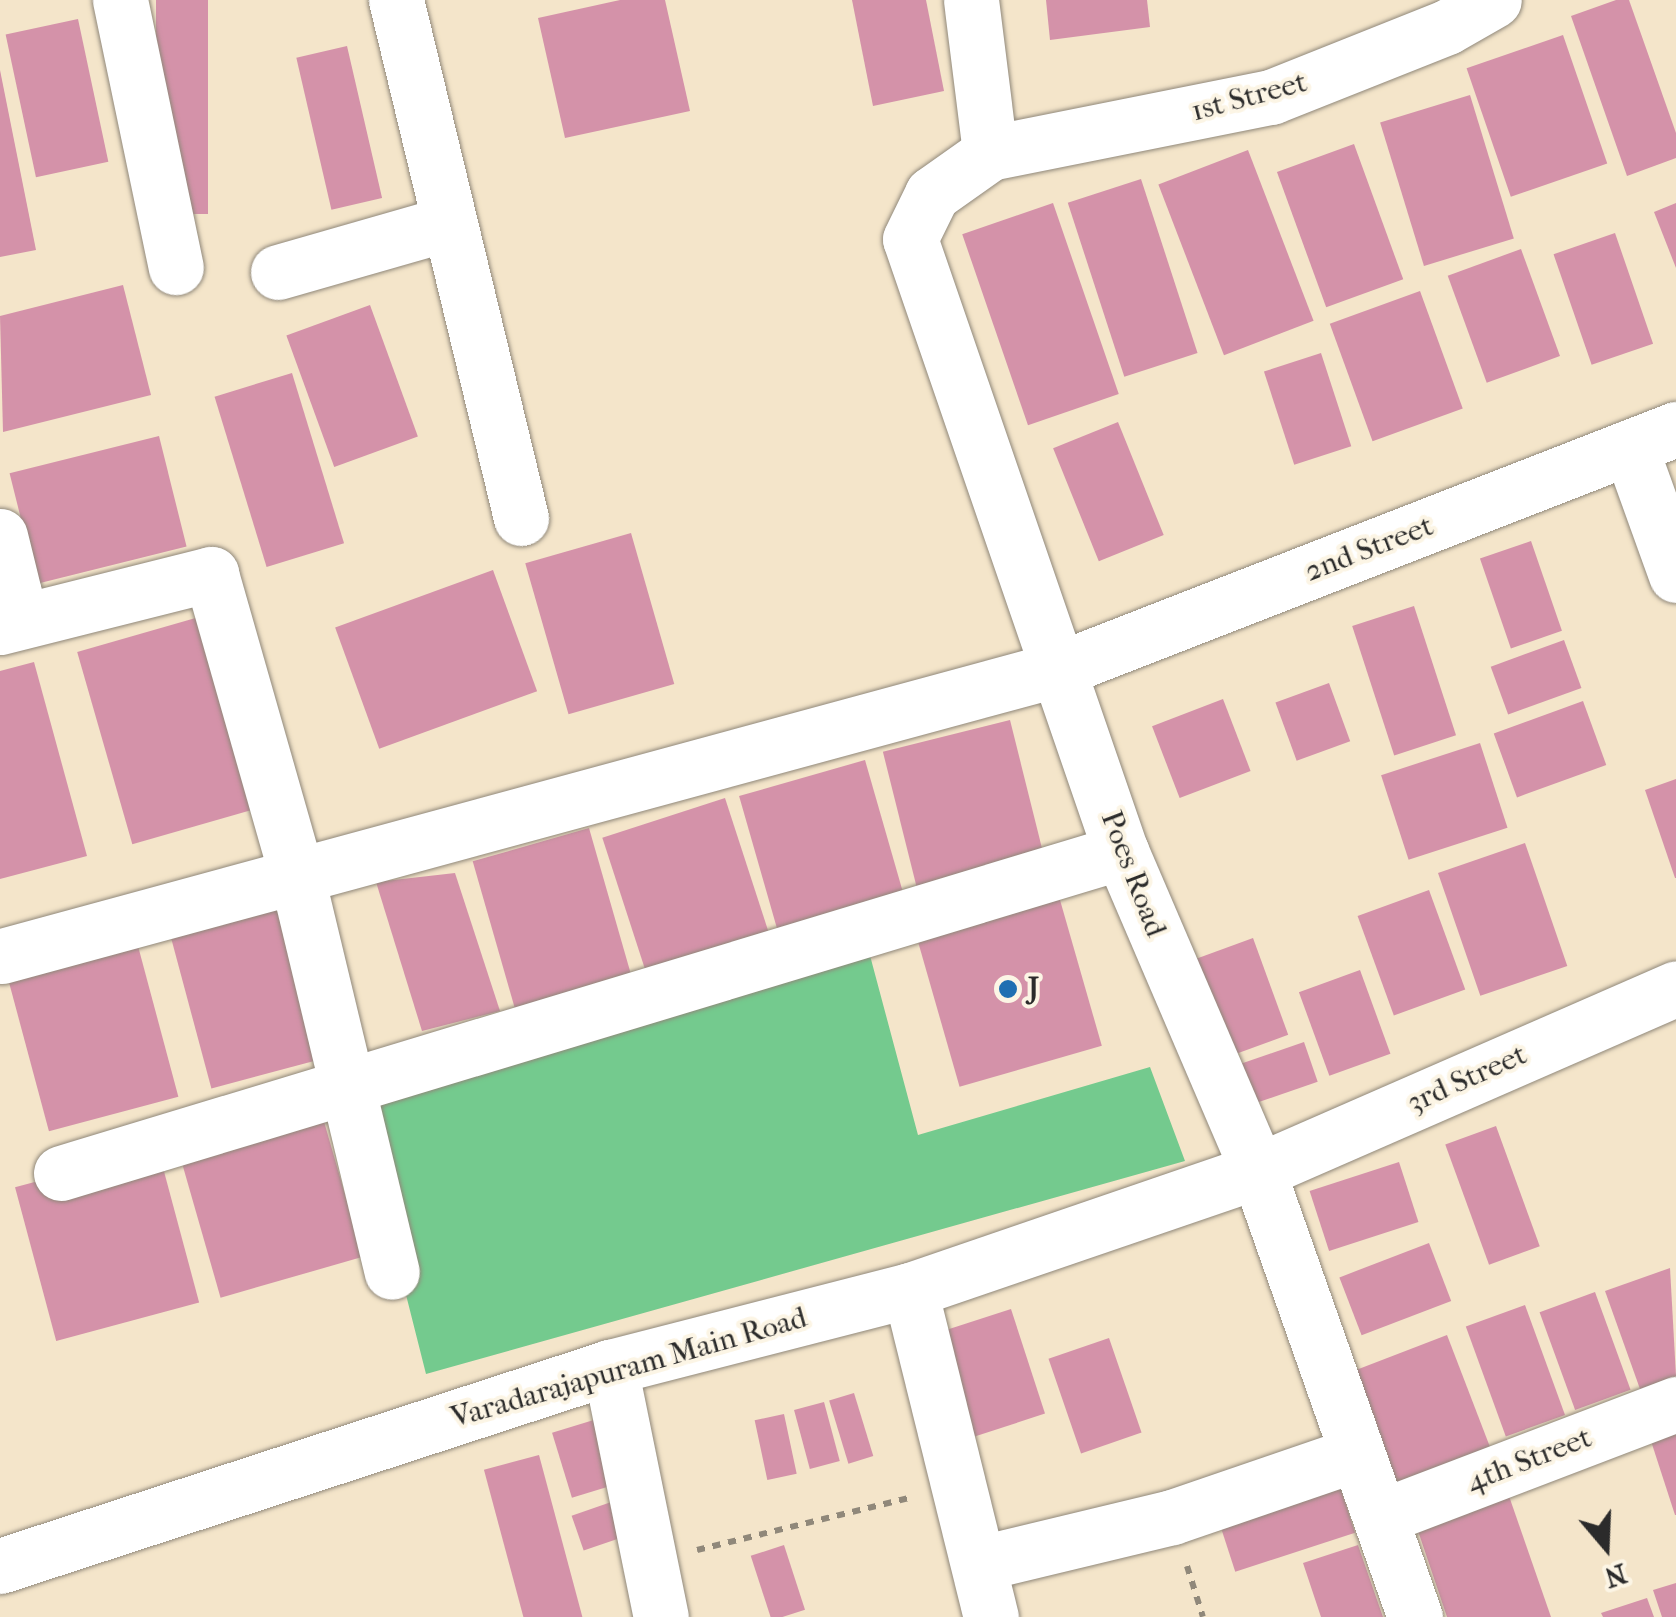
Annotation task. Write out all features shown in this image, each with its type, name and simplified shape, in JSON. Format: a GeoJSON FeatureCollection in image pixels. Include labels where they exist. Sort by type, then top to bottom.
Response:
{"type":"FeatureCollection","features":[{"type":"Feature","properties":{"kind":"street"},"geometry":{"type":"LineString","coordinates":[[120,0],[176,267]]}},
{"type":"Feature","properties":{"kind":"street"},"geometry":{"type":"LineString","coordinates":[[396,0],[521,518]]}},
{"type":"Feature","properties":{"kind":"street"},"geometry":{"type":"LineString","coordinates":[[972,0],[990,154]]}},
{"type":"Feature","properties":{"kind":"street","name":"1st Street"},"geometry":{"type":"LineString","coordinates":[[990,154],[1271,97],[1448,27],[1494,0]]}},
{"type":"Feature","properties":{"kind":"street","name":"Poes Road"},"geometry":{"type":"LineString","coordinates":[[990,154],[932,194],[910,240],[1062,668],[1121,852],[1258,1172],[1356,1454],[1382,1516],[1414,1617]]}},
{"type":"Feature","properties":{"kind":"street"},"geometry":{"type":"LineString","coordinates":[[278,272],[449,223]]}},
{"type":"Feature","properties":{"kind":"street"},"geometry":{"type":"LineString","coordinates":[[1653,438],[1676,575]]}},
{"type":"Feature","properties":{"kind":"street","name":"2nd Street"},"geometry":{"type":"LineString","coordinates":[[2,956],[1062,668],[1653,438]]}},
{"type":"Feature","properties":{"kind":"street"},"geometry":{"type":"LineString","coordinates":[[0,536],[14,594],[0,596]]}},
{"type":"Feature","properties":{"kind":"street"},"geometry":{"type":"LineString","coordinates":[[0,627],[211,574],[296,874],[392,1272]]}},
{"type":"Feature","properties":{"kind":"street"},"geometry":{"type":"LineString","coordinates":[[61,1173],[1121,852]]}},
{"type":"Feature","properties":{"kind":"street","name":"3rd Street"},"geometry":{"type":"LineString","coordinates":[[1258,1172],[1676,988]]}},
{"type":"Feature","properties":{"kind":"street","name":"Varadarajapuram Main Road"},"geometry":{"type":"LineString","coordinates":[[0,1566],[610,1367],[910,1290],[1258,1172]]}},
{"type":"Feature","properties":{"kind":"street"},"geometry":{"type":"LineString","coordinates":[[910,1290],[962,1485],[991,1617]]}},
{"type":"Feature","properties":{"kind":"street"},"geometry":{"type":"LineString","coordinates":[[610,1367],[661,1617]]}},
{"type":"Feature","properties":{"kind":"street","name":"4th Street"},"geometry":{"type":"LineString","coordinates":[[1382,1516],[1676,1404]]}},
{"type":"Feature","properties":{"kind":"street"},"geometry":{"type":"LineString","coordinates":[[981,1563],[1172,1517],[1356,1454]]}},
{"type":"Feature","properties":{"kind":"path"},"geometry":{"type":"LineString","coordinates":[[652,1561],[962,1485]]}},
{"type":"Feature","properties":{"kind":"green space"},"geometry":{"type":"Polygon","coordinates":[[[868,948],[918,1135],[1150,1067],[1185,1161],[426,1374],[352,1081],[868,948]]]}},
{"type":"Feature","properties":{"kind":"building"},"geometry":{"type":"Polygon","coordinates":[[[156,0],[208,0],[208,214],[156,214],[156,0]]]}},
{"type":"Feature","properties":{"kind":"building"},"geometry":{"type":"Polygon","coordinates":[[[620,0],[665,0],[690,111],[565,138],[538,18],[620,0]]]}},
{"type":"Feature","properties":{"kind":"building"},"geometry":{"type":"Polygon","coordinates":[[[852,0],[926,0],[944,91],[873,106],[852,0]]]}},
{"type":"Feature","properties":{"kind":"building"},"geometry":{"type":"Polygon","coordinates":[[[1046,0],[1147,0],[1150,27],[1050,40],[1046,0]]]}},
{"type":"Feature","properties":{"kind":"building"},"geometry":{"type":"Polygon","coordinates":[[[1616,0],[1629,0],[1676,133],[1676,158],[1627,176],[1571,16],[1616,0]]]}},
{"type":"Feature","properties":{"kind":"building"},"geometry":{"type":"Polygon","coordinates":[[[78,19],[108,162],[36,177],[6,34],[78,19]]]}},
{"type":"Feature","properties":{"kind":"building"},"geometry":{"type":"Polygon","coordinates":[[[1563,35],[1607,164],[1511,197],[1467,68],[1563,35]]]}},
{"type":"Feature","properties":{"kind":"building"},"geometry":{"type":"Polygon","coordinates":[[[347,46],[382,198],[331,210],[296,58],[347,46]]]}},
{"type":"Feature","properties":{"kind":"building"},"geometry":{"type":"Polygon","coordinates":[[[0,70],[36,250],[0,257],[0,70]]]}},
{"type":"Feature","properties":{"kind":"building"},"geometry":{"type":"Polygon","coordinates":[[[1470,95],[1514,238],[1424,266],[1380,122],[1470,95]]]}},
{"type":"Feature","properties":{"kind":"building"},"geometry":{"type":"Polygon","coordinates":[[[1354,144],[1403,279],[1326,307],[1277,172],[1354,144]]]}},
{"type":"Feature","properties":{"kind":"building"},"geometry":{"type":"Polygon","coordinates":[[[1248,150],[1314,321],[1224,355],[1158,184],[1248,150]]]}},
{"type":"Feature","properties":{"kind":"building"},"geometry":{"type":"Polygon","coordinates":[[[1141,179],[1198,353],[1124,377],[1068,203],[1141,179]]]}},
{"type":"Feature","properties":{"kind":"building"},"geometry":{"type":"Polygon","coordinates":[[[1053,203],[1119,394],[1028,425],[962,234],[1053,203]]]}},
{"type":"Feature","properties":{"kind":"building"},"geometry":{"type":"Polygon","coordinates":[[[1676,203],[1676,268],[1654,212],[1676,203]]]}},
{"type":"Feature","properties":{"kind":"building"},"geometry":{"type":"Polygon","coordinates":[[[1615,233],[1653,344],[1592,365],[1554,254],[1615,233]]]}},
{"type":"Feature","properties":{"kind":"building"},"geometry":{"type":"Polygon","coordinates":[[[1521,249],[1560,356],[1487,383],[1448,276],[1521,249]]]}},
{"type":"Feature","properties":{"kind":"building"},"geometry":{"type":"Polygon","coordinates":[[[123,285],[151,395],[3,432],[0,316],[123,285]]]}},
{"type":"Feature","properties":{"kind":"building"},"geometry":{"type":"Polygon","coordinates":[[[1420,291],[1463,408],[1373,441],[1330,324],[1420,291]]]}},
{"type":"Feature","properties":{"kind":"building"},"geometry":{"type":"Polygon","coordinates":[[[370,305],[418,437],[334,467],[286,335],[370,305]]]}},
{"type":"Feature","properties":{"kind":"building"},"geometry":{"type":"Polygon","coordinates":[[[1321,353],[1351,446],[1294,465],[1264,372],[1321,353]]]}},
{"type":"Feature","properties":{"kind":"building"},"geometry":{"type":"Polygon","coordinates":[[[292,373],[344,543],[267,567],[215,397],[292,373]]]}},
{"type":"Feature","properties":{"kind":"building"},"geometry":{"type":"Polygon","coordinates":[[[1118,422],[1164,535],[1099,561],[1053,448],[1118,422]]]}},
{"type":"Feature","properties":{"kind":"building"},"geometry":{"type":"Polygon","coordinates":[[[159,436],[187,547],[37,584],[10,473],[159,436]]]}},
{"type":"Feature","properties":{"kind":"building"},"geometry":{"type":"Polygon","coordinates":[[[631,533],[674,684],[569,714],[525,563],[631,533]]]}},
{"type":"Feature","properties":{"kind":"building"},"geometry":{"type":"Polygon","coordinates":[[[1531,541],[1562,631],[1511,648],[1480,559],[1531,541]]]}},
{"type":"Feature","properties":{"kind":"building"},"geometry":{"type":"Polygon","coordinates":[[[493,570],[537,691],[379,749],[335,627],[493,570]]]}},
{"type":"Feature","properties":{"kind":"building"},"geometry":{"type":"Polygon","coordinates":[[[1414,606],[1456,735],[1394,755],[1352,626],[1414,606]]]}},
{"type":"Feature","properties":{"kind":"building"},"geometry":{"type":"Polygon","coordinates":[[[206,615],[261,807],[132,844],[77,652],[206,615]]]}},
{"type":"Feature","properties":{"kind":"building"},"geometry":{"type":"Polygon","coordinates":[[[1564,640],[1581,688],[1508,715],[1491,667],[1564,640]]]}},
{"type":"Feature","properties":{"kind":"building"},"geometry":{"type":"Polygon","coordinates":[[[34,662],[87,856],[0,879],[0,671],[34,662]]]}},
{"type":"Feature","properties":{"kind":"building"},"geometry":{"type":"Polygon","coordinates":[[[1329,683],[1350,741],[1297,761],[1275,702],[1329,683]]]}},
{"type":"Feature","properties":{"kind":"building"},"geometry":{"type":"Polygon","coordinates":[[[1223,699],[1251,771],[1180,798],[1152,726],[1223,699]]]}},
{"type":"Feature","properties":{"kind":"building"},"geometry":{"type":"Polygon","coordinates":[[[1583,701],[1606,765],[1517,797],[1494,733],[1583,701]]]}},
{"type":"Feature","properties":{"kind":"building"},"geometry":{"type":"Polygon","coordinates":[[[1010,720],[1045,861],[918,892],[883,752],[1010,720]]]}},
{"type":"Feature","properties":{"kind":"building"},"geometry":{"type":"Polygon","coordinates":[[[1480,743],[1508,828],[1409,860],[1381,775],[1480,743]]]}},
{"type":"Feature","properties":{"kind":"building"},"geometry":{"type":"Polygon","coordinates":[[[865,760],[904,895],[778,931],[739,796],[865,760]]]}},
{"type":"Feature","properties":{"kind":"building"},"geometry":{"type":"Polygon","coordinates":[[[1676,779],[1676,878],[1675,878],[1645,790],[1676,779]]]}},
{"type":"Feature","properties":{"kind":"building"},"geometry":{"type":"Polygon","coordinates":[[[725,798],[771,940],[648,980],[602,838],[725,798]]]}},
{"type":"Feature","properties":{"kind":"building"},"geometry":{"type":"Polygon","coordinates":[[[589,828],[632,977],[515,1010],[473,861],[589,828]]]}},
{"type":"Feature","properties":{"kind":"building"},"geometry":{"type":"Polygon","coordinates":[[[1525,843],[1567,966],[1480,996],[1438,873],[1525,843]]]}},
{"type":"Feature","properties":{"kind":"building"},"geometry":{"type":"Polygon","coordinates":[[[455,873],[500,1011],[422,1031],[376,882],[455,873]]]}},
{"type":"Feature","properties":{"kind":"building"},"geometry":{"type":"Polygon","coordinates":[[[1429,890],[1465,990],[1394,1016],[1358,916],[1429,890]]]}},
{"type":"Feature","properties":{"kind":"building","name":"J"},"geometry":{"type":"Polygon","coordinates":[[[1058,893],[1102,1046],[960,1087],[916,934],[1058,893]]]}},
{"type":"Feature","properties":{"kind":"building"},"geometry":{"type":"Polygon","coordinates":[[[281,900],[323,1058],[211,1088],[169,930],[281,900]]]}},
{"type":"Feature","properties":{"kind":"building"},"geometry":{"type":"Polygon","coordinates":[[[1253,938],[1288,1035],[1228,1057],[1193,960],[1253,938]]]}},
{"type":"Feature","properties":{"kind":"building"},"geometry":{"type":"Polygon","coordinates":[[[138,946],[178,1097],[49,1131],[9,981],[138,946]]]}},
{"type":"Feature","properties":{"kind":"building"},"geometry":{"type":"Polygon","coordinates":[[[1360,970],[1390,1054],[1329,1076],[1299,992],[1360,970]]]}},
{"type":"Feature","properties":{"kind":"building"},"geometry":{"type":"Polygon","coordinates":[[[1304,1042],[1318,1082],[1249,1105],[1235,1066],[1304,1042]]]}},
{"type":"Feature","properties":{"kind":"building"},"geometry":{"type":"Polygon","coordinates":[[[319,1104],[363,1257],[221,1298],[177,1145],[319,1104]]]}},
{"type":"Feature","properties":{"kind":"building"},"geometry":{"type":"Polygon","coordinates":[[[1496,1126],[1540,1246],[1489,1265],[1445,1144],[1496,1126]]]}},
{"type":"Feature","properties":{"kind":"building"},"geometry":{"type":"Polygon","coordinates":[[[158,1149],[199,1303],[56,1341],[15,1187],[158,1149]]]}},
{"type":"Feature","properties":{"kind":"building"},"geometry":{"type":"Polygon","coordinates":[[[1399,1162],[1418,1222],[1329,1251],[1310,1191],[1399,1162]]]}},
{"type":"Feature","properties":{"kind":"building"},"geometry":{"type":"Polygon","coordinates":[[[1429,1243],[1451,1301],[1362,1335],[1339,1277],[1429,1243]]]}},
{"type":"Feature","properties":{"kind":"building"},"geometry":{"type":"Polygon","coordinates":[[[1670,1268],[1676,1376],[1640,1389],[1605,1291],[1670,1268]]]}},
{"type":"Feature","properties":{"kind":"building"},"geometry":{"type":"Polygon","coordinates":[[[1595,1292],[1631,1390],[1575,1410],[1540,1312],[1595,1292]]]}},
{"type":"Feature","properties":{"kind":"building"},"geometry":{"type":"Polygon","coordinates":[[[1525,1305],[1565,1415],[1506,1436],[1466,1327],[1525,1305]]]}},
{"type":"Feature","properties":{"kind":"building"},"geometry":{"type":"Polygon","coordinates":[[[1011,1309],[1045,1414],[967,1439],[933,1334],[1011,1309]]]}},
{"type":"Feature","properties":{"kind":"building"},"geometry":{"type":"Polygon","coordinates":[[[1447,1335],[1491,1451],[1395,1488],[1351,1372],[1447,1335]]]}},
{"type":"Feature","properties":{"kind":"building"},"geometry":{"type":"Polygon","coordinates":[[[1109,1338],[1142,1433],[1081,1453],[1048,1359],[1109,1338]]]}},
{"type":"Feature","properties":{"kind":"building"},"geometry":{"type":"Polygon","coordinates":[[[854,1393],[873,1456],[848,1464],[829,1401],[854,1393]]]}},
{"type":"Feature","properties":{"kind":"building"},"geometry":{"type":"Polygon","coordinates":[[[824,1402],[840,1461],[810,1469],[794,1410],[824,1402]]]}},
{"type":"Feature","properties":{"kind":"building"},"geometry":{"type":"Polygon","coordinates":[[[784,1414],[797,1474],[767,1480],[755,1420],[784,1414]]]}},
{"type":"Feature","properties":{"kind":"building"},"geometry":{"type":"Polygon","coordinates":[[[597,1419],[617,1484],[572,1498],[552,1433],[597,1419]]]}},
{"type":"Feature","properties":{"kind":"building"},"geometry":{"type":"Polygon","coordinates":[[[1676,1430],[1676,1515],[1675,1515],[1650,1438],[1676,1430]]]}},
{"type":"Feature","properties":{"kind":"building"},"geometry":{"type":"Polygon","coordinates":[[[539,1455],[582,1617],[523,1617],[484,1470],[539,1455]]]}},
{"type":"Feature","properties":{"kind":"building"},"geometry":{"type":"Polygon","coordinates":[[[1335,1471],[1355,1533],[1235,1572],[1215,1510],[1335,1471]]]}},
{"type":"Feature","properties":{"kind":"building"},"geometry":{"type":"Polygon","coordinates":[[[1509,1496],[1551,1617],[1447,1617],[1417,1528],[1509,1496]]]}},
{"type":"Feature","properties":{"kind":"building"},"geometry":{"type":"Polygon","coordinates":[[[617,1500],[629,1535],[584,1551],[572,1516],[617,1500]]]}},
{"type":"Feature","properties":{"kind":"building"},"geometry":{"type":"Polygon","coordinates":[[[784,1545],[805,1610],[771,1617],[751,1556],[784,1545]]]}},
{"type":"Feature","properties":{"kind":"building"},"geometry":{"type":"Polygon","coordinates":[[[1358,1545],[1383,1617],[1321,1617],[1303,1563],[1358,1545]]]}},
{"type":"Feature","properties":{"kind":"building"},"geometry":{"type":"Polygon","coordinates":[[[1676,1583],[1676,1617],[1662,1617],[1653,1590],[1676,1583]]]}},
{"type":"Feature","properties":{"kind":"building"},"geometry":{"type":"Polygon","coordinates":[[[1647,1598],[1654,1617],[1603,1617],[1601,1613],[1647,1598]]]}},
{"type":"Feature","properties":{"kind":"place","name":"J"},"geometry":{"type":"Point","coordinates":[1008,989]}}]}
